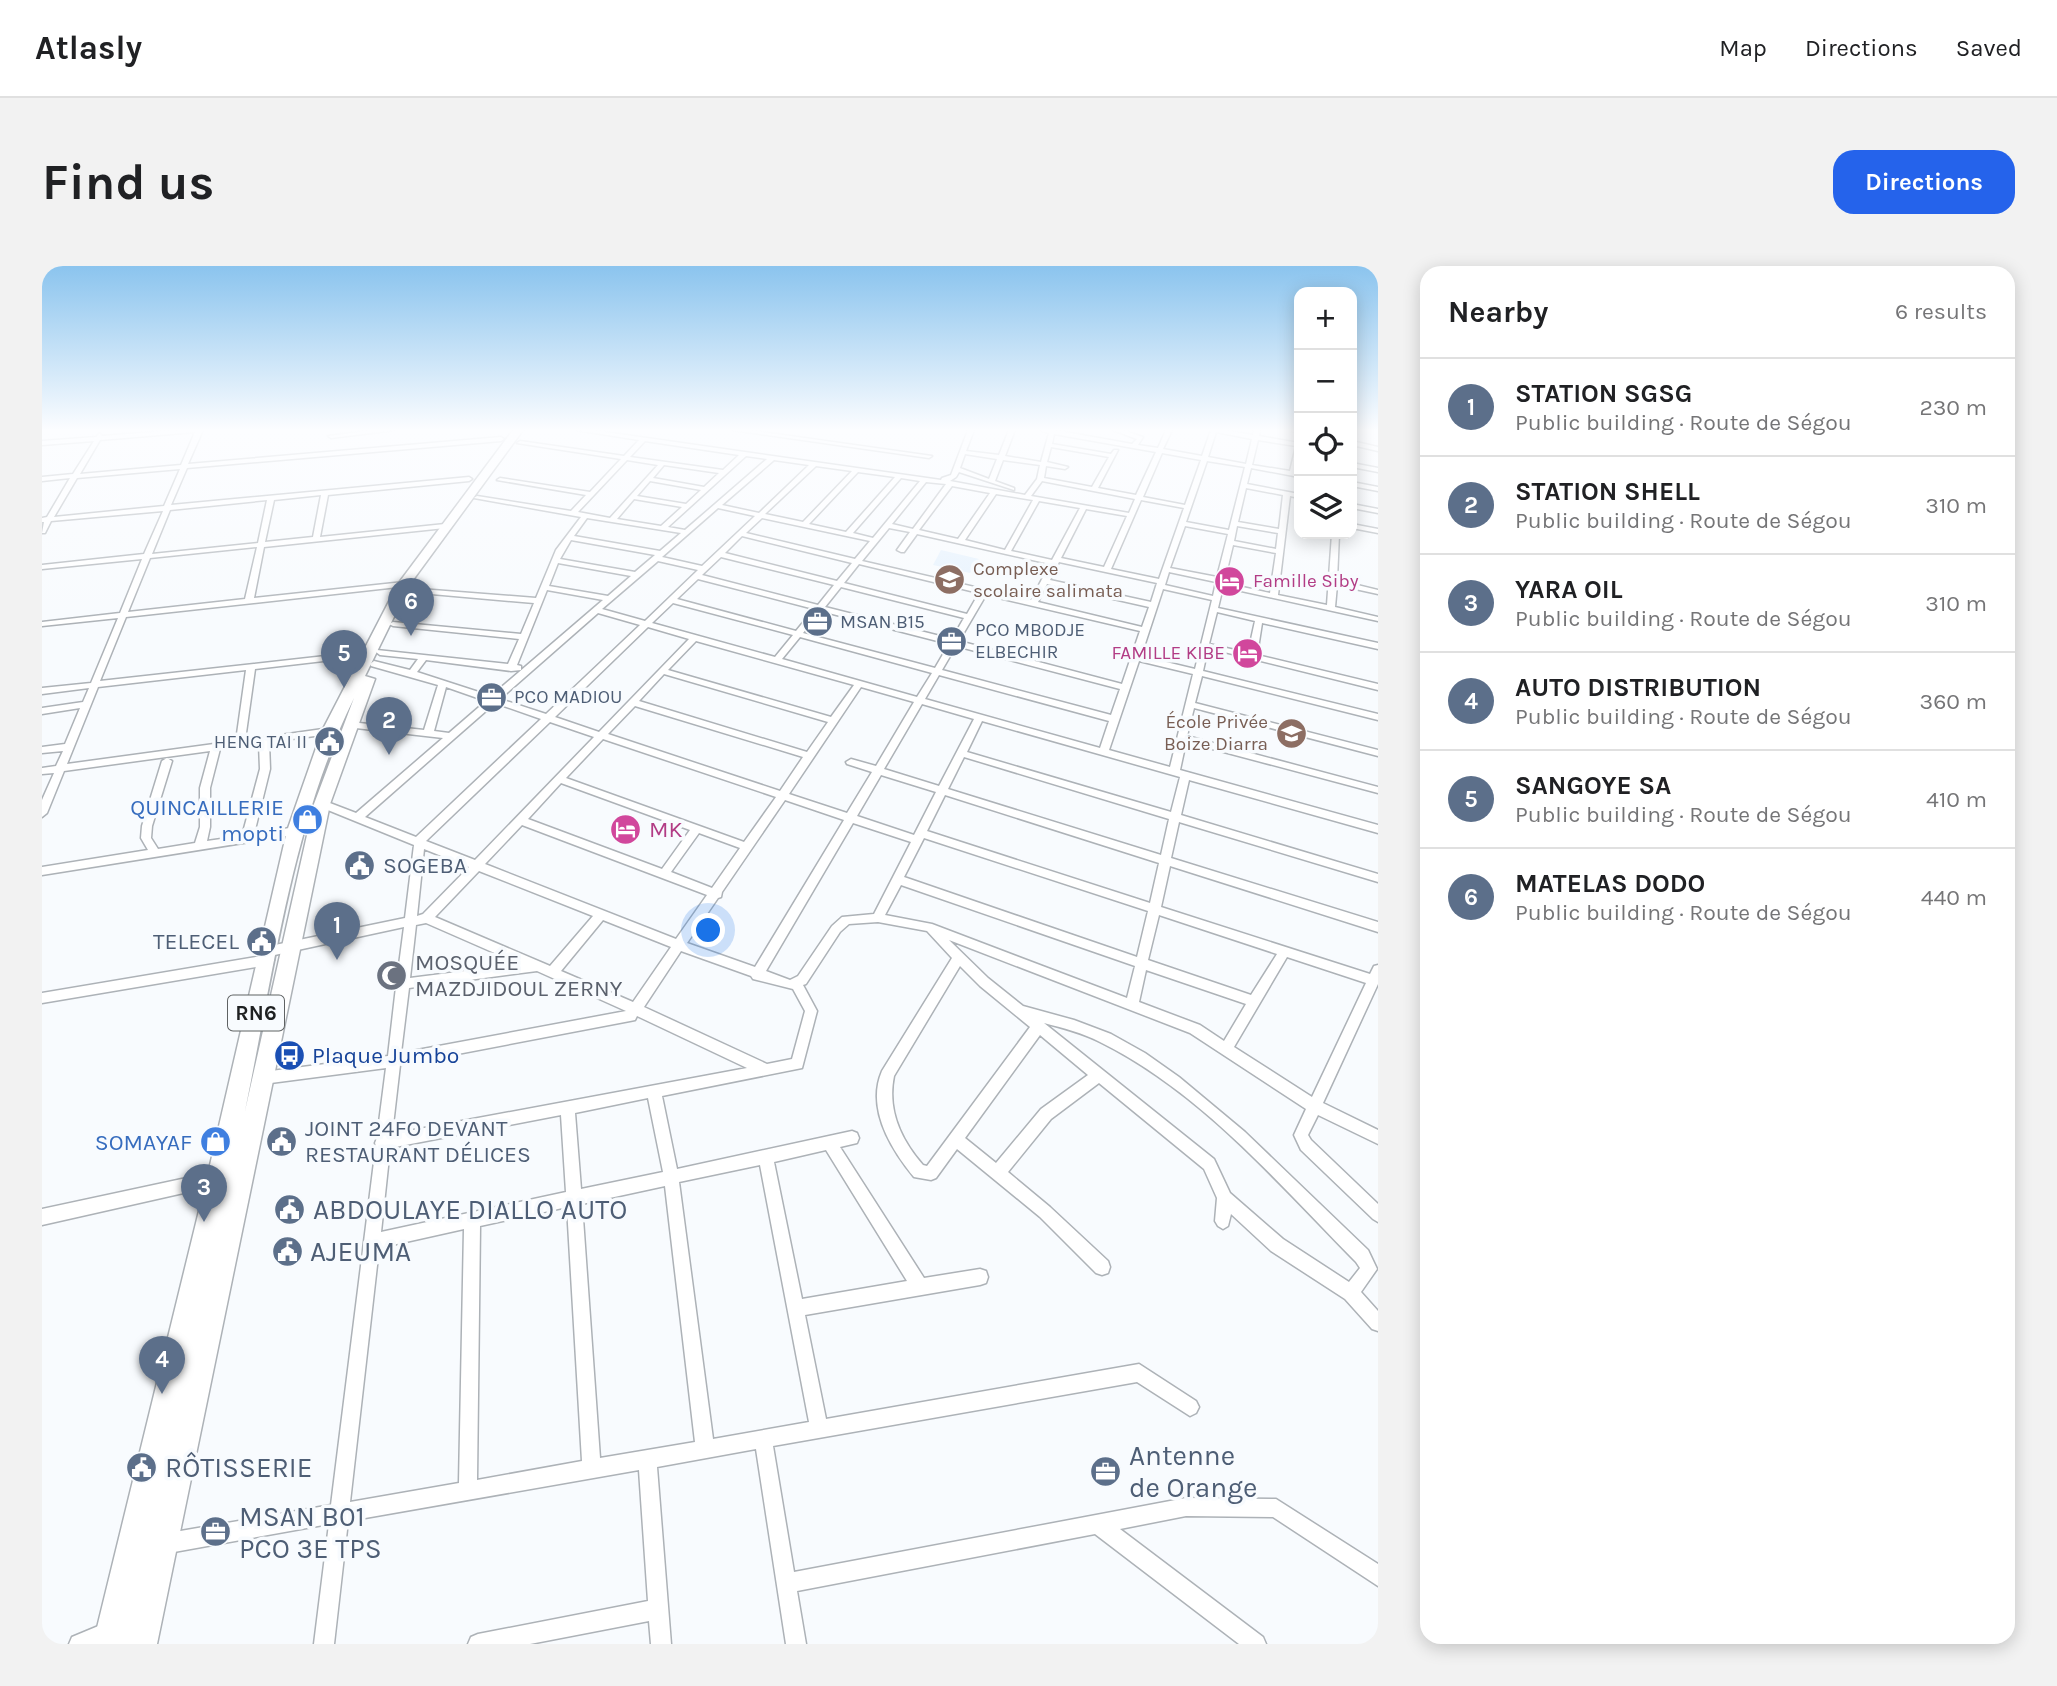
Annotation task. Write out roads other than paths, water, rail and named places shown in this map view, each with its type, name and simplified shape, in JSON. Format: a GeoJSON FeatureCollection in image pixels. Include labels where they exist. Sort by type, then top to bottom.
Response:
{"type":"FeatureCollection","features":[{"type":"Feature","properties":{"kind":"highway","name":"RN6"},"geometry":{"type":"LineString","coordinates":[[111,1637],[275,953],[322,804],[340,728],[445,526],[470,494]]}},
{"type":"Feature","properties":{"kind":"highway","name":"RN6"},"geometry":{"type":"LineString","coordinates":[[141,1644],[263,1078],[275,953],[295,831],[370,657],[393,624],[470,494]]}},
{"type":"Feature","properties":{"kind":"street"},"geometry":{"type":"LineString","coordinates":[[42,531],[46,519],[63,494]]}},
{"type":"Feature","properties":{"kind":"street"},"geometry":{"type":"LineString","coordinates":[[42,813],[173,494]]}},
{"type":"Feature","properties":{"kind":"street"},"geometry":{"type":"LineString","coordinates":[[46,519],[311,494]]}},
{"type":"Feature","properties":{"kind":"street"},"geometry":{"type":"LineString","coordinates":[[316,540],[325,494]]}},
{"type":"Feature","properties":{"kind":"street"},"geometry":{"type":"LineString","coordinates":[[494,494],[572,514],[686,533]]}},
{"type":"Feature","properties":{"kind":"street"},"geometry":{"type":"LineString","coordinates":[[572,514],[591,494]]}},
{"type":"Feature","properties":{"kind":"street"},"geometry":{"type":"LineString","coordinates":[[612,520],[635,494]]}},
{"type":"Feature","properties":{"kind":"street"},"geometry":{"type":"LineString","coordinates":[[662,528],[700,494]]}},
{"type":"Feature","properties":{"kind":"street"},"geometry":{"type":"LineString","coordinates":[[359,816],[731,494]]}},
{"type":"Feature","properties":{"kind":"street"},"geometry":{"type":"LineString","coordinates":[[324,1644],[391,1061],[420,840],[783,494]]}},
{"type":"Feature","properties":{"kind":"street"},"geometry":{"type":"LineString","coordinates":[[804,525],[833,494]]}},
{"type":"Feature","properties":{"kind":"street"},"geometry":{"type":"LineString","coordinates":[[848,534],[883,494]]}},
{"type":"Feature","properties":{"kind":"street"},"geometry":{"type":"LineString","coordinates":[[776,661],[912,494]]}},
{"type":"Feature","properties":{"kind":"street"},"geometry":{"type":"LineString","coordinates":[[901,551],[939,494]]}},
{"type":"Feature","properties":{"kind":"street"},"geometry":{"type":"LineString","coordinates":[[960,541],[993,494]]}},
{"type":"Feature","properties":{"kind":"street"},"geometry":{"type":"LineString","coordinates":[[1017,494],[1131,515]]}},
{"type":"Feature","properties":{"kind":"street"},"geometry":{"type":"LineString","coordinates":[[1024,494],[1028,496]]}},
{"type":"Feature","properties":{"kind":"street"},"geometry":{"type":"LineString","coordinates":[[1118,494],[1187,507]]}},
{"type":"Feature","properties":{"kind":"street"},"geometry":{"type":"LineString","coordinates":[[1107,569],[1141,494]]}},
{"type":"Feature","properties":{"kind":"street"},"geometry":{"type":"LineString","coordinates":[[1103,752],[1191,494]]}},
{"type":"Feature","properties":{"kind":"street"},"geometry":{"type":"LineString","coordinates":[[1132,1005],[1175,818],[1182,738],[1241,494]]}},
{"type":"Feature","properties":{"kind":"street"},"geometry":{"type":"LineString","coordinates":[[1274,596],[1287,494]]}},
{"type":"Feature","properties":{"kind":"street"},"geometry":{"type":"LineString","coordinates":[[633,497],[687,506]]}},
{"type":"Feature","properties":{"kind":"street"},"geometry":{"type":"LineString","coordinates":[[249,601],[271,498]]}},
{"type":"Feature","properties":{"kind":"street"},"geometry":{"type":"LineString","coordinates":[[1007,552],[1038,498]]}},
{"type":"Feature","properties":{"kind":"street"},"geometry":{"type":"LineString","coordinates":[[718,506],[874,540]]}},
{"type":"Feature","properties":{"kind":"street"},"geometry":{"type":"LineString","coordinates":[[1033,604],[1084,507]]}},
{"type":"Feature","properties":{"kind":"street"},"geometry":{"type":"LineString","coordinates":[[1357,507],[1378,511]]}},
{"type":"Feature","properties":{"kind":"street"},"geometry":{"type":"LineString","coordinates":[[511,667],[555,560],[585,516]]}},
{"type":"Feature","properties":{"kind":"street"},"geometry":{"type":"LineString","coordinates":[[1182,523],[1280,552]]}},
{"type":"Feature","properties":{"kind":"street"},"geometry":{"type":"LineString","coordinates":[[1234,523],[1283,532]]}},
{"type":"Feature","properties":{"kind":"street"},"geometry":{"type":"LineString","coordinates":[[887,525],[1007,552],[1107,569],[1216,599]]}},
{"type":"Feature","properties":{"kind":"street"},"geometry":{"type":"LineString","coordinates":[[42,568],[445,526]]}},
{"type":"Feature","properties":{"kind":"street"},"geometry":{"type":"LineString","coordinates":[[1357,527],[1378,531]]}},
{"type":"Feature","properties":{"kind":"street"},"geometry":{"type":"LineString","coordinates":[[741,534],[1145,630]]}},
{"type":"Feature","properties":{"kind":"street"},"geometry":{"type":"LineString","coordinates":[[569,537],[659,556],[700,573],[819,608],[1125,687]]}},
{"type":"Feature","properties":{"kind":"street"},"geometry":{"type":"LineString","coordinates":[[1331,609],[1335,539]]}},
{"type":"Feature","properties":{"kind":"street"},"geometry":{"type":"LineString","coordinates":[[720,554],[969,617]]}},
{"type":"Feature","properties":{"kind":"street"},"geometry":{"type":"LineString","coordinates":[[555,560],[637,575]]}},
{"type":"Feature","properties":{"kind":"street"},"geometry":{"type":"LineString","coordinates":[[1166,569],[1378,619]]}},
{"type":"Feature","properties":{"kind":"street"},"geometry":{"type":"LineString","coordinates":[[1045,581],[1153,605]]}},
{"type":"Feature","properties":{"kind":"street"},"geometry":{"type":"LineString","coordinates":[[1334,582],[1378,592]]}},
{"type":"Feature","properties":{"kind":"street"},"geometry":{"type":"LineString","coordinates":[[544,587],[609,599]]}},
{"type":"Feature","properties":{"kind":"street"},"geometry":{"type":"LineString","coordinates":[[42,624],[249,601],[412,588],[539,601]]}},
{"type":"Feature","properties":{"kind":"street"},"geometry":{"type":"LineString","coordinates":[[757,975],[984,592]]}},
{"type":"Feature","properties":{"kind":"street"},"geometry":{"type":"LineString","coordinates":[[672,600],[1114,719]]}},
{"type":"Feature","properties":{"kind":"street"},"geometry":{"type":"LineString","coordinates":[[1213,609],[1378,646]]}},
{"type":"Feature","properties":{"kind":"street"},"geometry":{"type":"LineString","coordinates":[[596,610],[1378,829]]}},
{"type":"Feature","properties":{"kind":"street"},"geometry":{"type":"LineString","coordinates":[[1252,656],[1259,619]]}},
{"type":"Feature","properties":{"kind":"street"},"geometry":{"type":"LineString","coordinates":[[393,624],[524,637]]}},
{"type":"Feature","properties":{"kind":"street"},"geometry":{"type":"LineString","coordinates":[[427,918],[694,638]]}},
{"type":"Feature","properties":{"kind":"street"},"geometry":{"type":"LineString","coordinates":[[1205,645],[1378,687]]}},
{"type":"Feature","properties":{"kind":"street"},"geometry":{"type":"LineString","coordinates":[[42,691],[251,667],[370,657],[424,657],[528,670]]}},
{"type":"Feature","properties":{"kind":"street"},"geometry":{"type":"LineString","coordinates":[[370,657],[783,797],[1154,909],[1284,952],[1376,975],[1301,1135],[1303,1141],[1378,1214]]}},
{"type":"Feature","properties":{"kind":"street"},"geometry":{"type":"LineString","coordinates":[[412,673],[424,657]]}},
{"type":"Feature","properties":{"kind":"street"},"geometry":{"type":"LineString","coordinates":[[1135,657],[1378,717]]}},
{"type":"Feature","properties":{"kind":"street"},"geometry":{"type":"LineString","coordinates":[[240,744],[251,667]]}},
{"type":"Feature","properties":{"kind":"street"},"geometry":{"type":"LineString","coordinates":[[662,671],[834,721]]}},
{"type":"Feature","properties":{"kind":"street"},"geometry":{"type":"LineString","coordinates":[[428,734],[443,683]]}},
{"type":"Feature","properties":{"kind":"street"},"geometry":{"type":"LineString","coordinates":[[263,1078],[391,1061],[630,1016],[638,1010],[859,684]]}},
{"type":"Feature","properties":{"kind":"street"},"geometry":{"type":"LineString","coordinates":[[633,702],[810,756]]}},
{"type":"Feature","properties":{"kind":"street"},"geometry":{"type":"LineString","coordinates":[[42,711],[87,704]]}},
{"type":"Feature","properties":{"kind":"street"},"geometry":{"type":"LineString","coordinates":[[1191,704],[1378,753]]}},
{"type":"Feature","properties":{"kind":"street"},"geometry":{"type":"LineString","coordinates":[[878,919],[979,718]]}},
{"type":"Feature","properties":{"kind":"street"},"geometry":{"type":"LineString","coordinates":[[42,771],[340,728],[451,736]]}},
{"type":"Feature","properties":{"kind":"street"},"geometry":{"type":"LineString","coordinates":[[1182,738],[1378,790]]}},
{"type":"Feature","properties":{"kind":"street"},"geometry":{"type":"LineString","coordinates":[[247,839],[265,769],[264,740]]}},
{"type":"Feature","properties":{"kind":"street"},"geometry":{"type":"LineString","coordinates":[[42,750],[69,747]]}},
{"type":"Feature","properties":{"kind":"street"},"geometry":{"type":"LineString","coordinates":[[200,846],[205,827],[205,788],[216,747]]}},
{"type":"Feature","properties":{"kind":"street"},"geometry":{"type":"LineString","coordinates":[[960,753],[1378,878]]}},
{"type":"Feature","properties":{"kind":"street"},"geometry":{"type":"LineString","coordinates":[[155,853],[146,838],[147,826],[167,761]]}},
{"type":"Feature","properties":{"kind":"street"},"geometry":{"type":"LineString","coordinates":[[851,762],[1378,927]]}},
{"type":"Feature","properties":{"kind":"street"},"geometry":{"type":"LineString","coordinates":[[559,779],[748,847]]}},
{"type":"Feature","properties":{"kind":"street"},"geometry":{"type":"LineString","coordinates":[[322,804],[420,840],[681,946],[791,985],[802,980],[836,929],[846,920],[878,919],[928,927],[1195,1029],[1314,1106],[1378,1137]]}},
{"type":"Feature","properties":{"kind":"street"},"geometry":{"type":"LineString","coordinates":[[521,820],[716,894]]}},
{"type":"Feature","properties":{"kind":"street"},"geometry":{"type":"LineString","coordinates":[[664,874],[696,829]]}},
{"type":"Feature","properties":{"kind":"street"},"geometry":{"type":"LineString","coordinates":[[42,871],[295,831]]}},
{"type":"Feature","properties":{"kind":"street"},"geometry":{"type":"LineString","coordinates":[[897,879],[1255,1002]]}},
{"type":"Feature","properties":{"kind":"street"},"geometry":{"type":"LineString","coordinates":[[553,972],[601,914]]}},
{"type":"Feature","properties":{"kind":"street"},"geometry":{"type":"LineString","coordinates":[[42,998],[275,953],[427,918],[540,966],[766,1070]]}},
{"type":"Feature","properties":{"kind":"street"},"geometry":{"type":"LineString","coordinates":[[928,927],[958,957],[1020,1010],[1209,1164],[1225,1198],[1278,1245],[1351,1293],[1378,1323]]}},
{"type":"Feature","properties":{"kind":"street"},"geometry":{"type":"LineString","coordinates":[[1226,1049],[1284,952]]}},
{"type":"Feature","properties":{"kind":"street"},"geometry":{"type":"LineString","coordinates":[[958,957],[887,1075],[883,1088],[883,1103],[894,1133],[905,1157],[919,1172],[931,1173],[1039,1025]]}},
{"type":"Feature","properties":{"kind":"street"},"geometry":{"type":"LineString","coordinates":[[401,984],[540,966]]}},
{"type":"Feature","properties":{"kind":"street"},"geometry":{"type":"LineString","coordinates":[[382,1143],[797,1064],[811,1011],[796,983]]}},
{"type":"Feature","properties":{"kind":"street"},"geometry":{"type":"LineString","coordinates":[[1020,1010],[1105,1037],[1164,1073],[1263,1159],[1362,1256],[1369,1269],[1351,1293]]}},
{"type":"Feature","properties":{"kind":"street"},"geometry":{"type":"LineString","coordinates":[[998,1173],[1045,1114],[1100,1074]]}},
{"type":"Feature","properties":{"kind":"street"},"geometry":{"type":"LineString","coordinates":[[654,1091],[671,1177],[705,1450]]}},
{"type":"Feature","properties":{"kind":"street"},"geometry":{"type":"LineString","coordinates":[[568,1107],[592,1470]]}},
{"type":"Feature","properties":{"kind":"street"},"geometry":{"type":"LineString","coordinates":[[371,1242],[852,1138]]}},
{"type":"Feature","properties":{"kind":"street"},"geometry":{"type":"LineString","coordinates":[[956,1139],[998,1173],[1102,1267]]}},
{"type":"Feature","properties":{"kind":"street"},"geometry":{"type":"LineString","coordinates":[[829,1143],[920,1287]]}},
{"type":"Feature","properties":{"kind":"street"},"geometry":{"type":"LineString","coordinates":[[766,1157],[819,1429]]}},
{"type":"Feature","properties":{"kind":"street"},"geometry":{"type":"LineString","coordinates":[[42,1217],[219,1178]]}},
{"type":"Feature","properties":{"kind":"street"},"geometry":{"type":"LineString","coordinates":[[1223,1221],[1225,1198]]}},
{"type":"Feature","properties":{"kind":"street"},"geometry":{"type":"LineString","coordinates":[[468,1492],[471,1220]]}},
{"type":"Feature","properties":{"kind":"street"},"geometry":{"type":"LineString","coordinates":[[796,1308],[980,1278]]}},
{"type":"Feature","properties":{"kind":"street"},"geometry":{"type":"LineString","coordinates":[[163,1544],[1139,1373],[1190,1407]]}},
{"type":"Feature","properties":{"kind":"street"},"geometry":{"type":"LineString","coordinates":[[763,1439],[796,1644]]}},
{"type":"Feature","properties":{"kind":"street"},"geometry":{"type":"LineString","coordinates":[[647,1460],[661,1644]]}},
{"type":"Feature","properties":{"kind":"street"},"geometry":{"type":"LineString","coordinates":[[787,1583],[1186,1507],[1276,1508],[1378,1576]]}},
{"type":"Feature","properties":{"kind":"street"},"geometry":{"type":"LineString","coordinates":[[1097,1524],[1256,1644]]}},
{"type":"Feature","properties":{"kind":"street"},"geometry":{"type":"LineString","coordinates":[[478,1644],[659,1609]]}},
{"type":"Feature","properties":{"kind":"street"},"geometry":{"type":"LineString","coordinates":[[79,1644],[111,1637]]}},
{"type":"Feature","properties":{"kind":"place","name":"Complexe scolaire salimata"},"geometry":{"type":"Point","coordinates":[950,580]}},
{"type":"Feature","properties":{"kind":"place","name":"Famille Siby"},"geometry":{"type":"Point","coordinates":[1230,581]}},
{"type":"Feature","properties":{"kind":"place","name":"MSAN B15"},"geometry":{"type":"Point","coordinates":[817,622]}},
{"type":"Feature","properties":{"kind":"place","name":"MATELAS DODO"},"geometry":{"type":"Point","coordinates":[411,636]}},
{"type":"Feature","properties":{"kind":"place","name":"PCO MBODJE ELBECHIR"},"geometry":{"type":"Point","coordinates":[952,641]}},
{"type":"Feature","properties":{"kind":"place","name":"FAMILLE KIBE"},"geometry":{"type":"Point","coordinates":[1248,653]}},
{"type":"Feature","properties":{"kind":"place","name":"SANGOYE SA"},"geometry":{"type":"Point","coordinates":[344,688]}},
{"type":"Feature","properties":{"kind":"place","name":"PCO MADIOU"},"geometry":{"type":"Point","coordinates":[491,697]}},
{"type":"Feature","properties":{"kind":"place","name":"École Privée Boize Diarra"},"geometry":{"type":"Point","coordinates":[1291,733]}},
{"type":"Feature","properties":{"kind":"place","name":"HENG TAI II"},"geometry":{"type":"Point","coordinates":[330,742]}},
{"type":"Feature","properties":{"kind":"place","name":"STATION SHELL"},"geometry":{"type":"Point","coordinates":[389,755]}},
{"type":"Feature","properties":{"kind":"place","name":"QUINCAILLERIE mopti"},"geometry":{"type":"Point","coordinates":[307,820]}},
{"type":"Feature","properties":{"kind":"place","name":"MK"},"geometry":{"type":"Point","coordinates":[626,829]}},
{"type":"Feature","properties":{"kind":"place","name":"SOGEBA"},"geometry":{"type":"Point","coordinates":[360,865]}},
{"type":"Feature","properties":{"kind":"place","name":"TELECEL"},"geometry":{"type":"Point","coordinates":[262,941]}},
{"type":"Feature","properties":{"kind":"place","name":"STATION SGSG"},"geometry":{"type":"Point","coordinates":[337,960]}},
{"type":"Feature","properties":{"kind":"place","name":"MOSQUÉE MAZDJIDOUL ZERNY"},"geometry":{"type":"Point","coordinates":[392,975]}},
{"type":"Feature","properties":{"kind":"place","name":"Plaque Jumbo"},"geometry":{"type":"Point","coordinates":[289,1055]}},
{"type":"Feature","properties":{"kind":"place","name":"JOINT 24FO DEVANT RESTAURANT DÉLICES"},"geometry":{"type":"Point","coordinates":[282,1141]}},
{"type":"Feature","properties":{"kind":"place","name":"SOMAYAF"},"geometry":{"type":"Point","coordinates":[215,1142]}},
{"type":"Feature","properties":{"kind":"place","name":"ABDOULAYE DIALLO AUTO"},"geometry":{"type":"Point","coordinates":[290,1209]}},
{"type":"Feature","properties":{"kind":"place","name":"YARA OIL"},"geometry":{"type":"Point","coordinates":[204,1222]}},
{"type":"Feature","properties":{"kind":"place","name":"AJEUMA"},"geometry":{"type":"Point","coordinates":[287,1251]}},
{"type":"Feature","properties":{"kind":"place","name":"AUTO DISTRIBUTION"},"geometry":{"type":"Point","coordinates":[162,1394]}},
{"type":"Feature","properties":{"kind":"place","name":"RÔTISSERIE"},"geometry":{"type":"Point","coordinates":[142,1467]}},
{"type":"Feature","properties":{"kind":"place","name":"Antenne de Orange"},"geometry":{"type":"Point","coordinates":[1106,1471]}},
{"type":"Feature","properties":{"kind":"place","name":"MSAN B01 PCO 3E TPS"},"geometry":{"type":"Point","coordinates":[216,1532]}}]}
